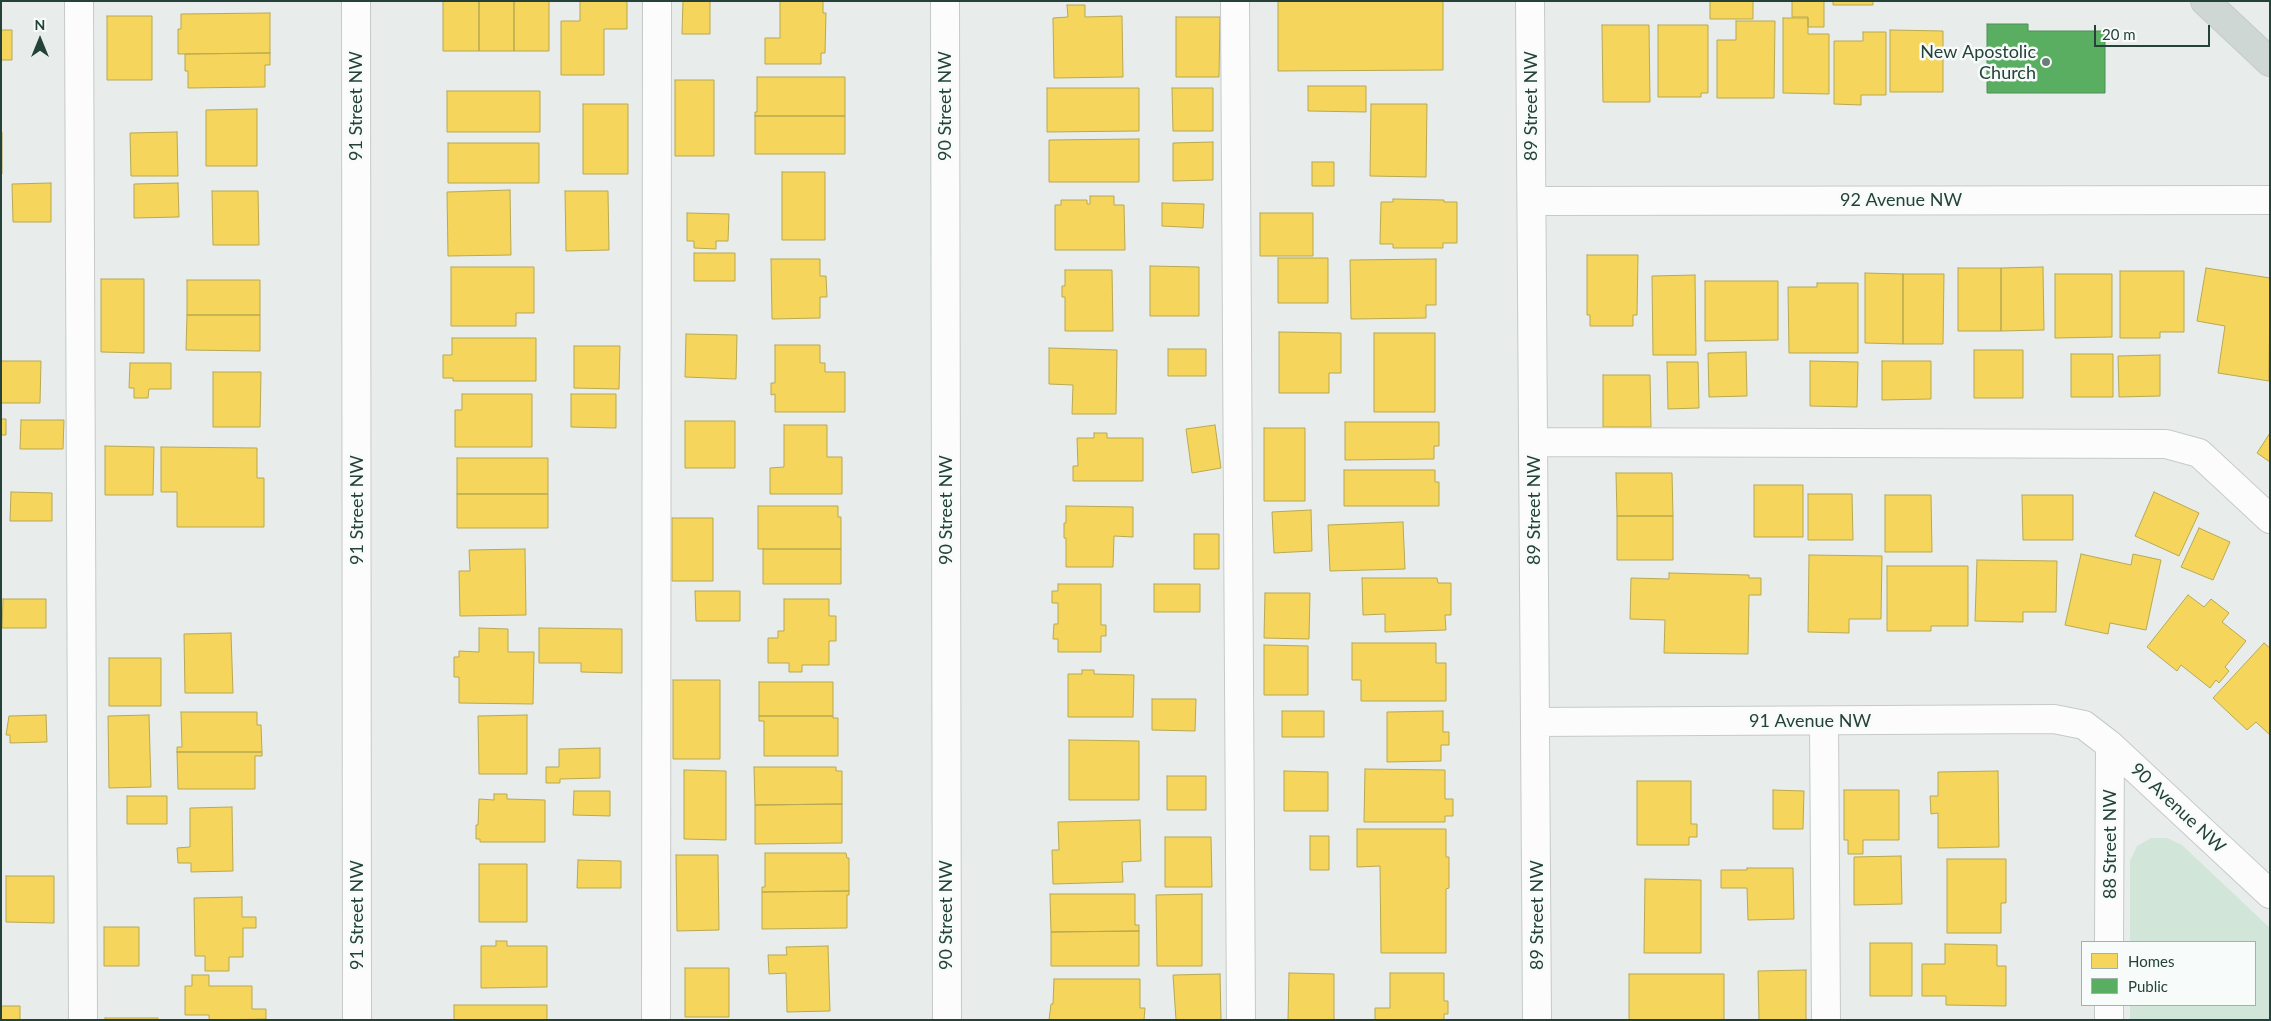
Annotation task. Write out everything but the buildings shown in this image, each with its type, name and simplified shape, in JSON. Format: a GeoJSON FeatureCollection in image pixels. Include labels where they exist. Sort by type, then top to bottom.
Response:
{"type":"FeatureCollection","features":[{"type":"Feature","properties":{"kind":"main road"},"geometry":{"type":"LineString","coordinates":[[2206,1],[2270,62]]}},
{"type":"Feature","properties":{"kind":"street"},"geometry":{"type":"LineString","coordinates":[[78,1],[84,1020]]}},
{"type":"Feature","properties":{"kind":"street","name":"91 Street NW"},"geometry":{"type":"LineString","coordinates":[[356,1],[357,1020]]}},
{"type":"Feature","properties":{"kind":"street"},"geometry":{"type":"LineString","coordinates":[[656,1020],[657,1]]}},
{"type":"Feature","properties":{"kind":"street","name":"90 Street NW"},"geometry":{"type":"LineString","coordinates":[[945,1],[946,1020]]}},
{"type":"Feature","properties":{"kind":"street"},"geometry":{"type":"LineString","coordinates":[[1235,1],[1241,1020]]}},
{"type":"Feature","properties":{"kind":"street","name":"89 Street NW"},"geometry":{"type":"LineString","coordinates":[[1530,1],[1537,1020]]}},
{"type":"Feature","properties":{"kind":"street","name":"92 Avenue NW"},"geometry":{"type":"LineString","coordinates":[[1532,201],[2270,200]]}},
{"type":"Feature","properties":{"kind":"street"},"geometry":{"type":"LineString","coordinates":[[1534,442],[2166,444],[2199,453],[2270,519]]}},
{"type":"Feature","properties":{"kind":"street","name":"91 Avenue NW"},"geometry":{"type":"LineString","coordinates":[[1535,722],[2054,718],[2084,725]]}},
{"type":"Feature","properties":{"kind":"street"},"geometry":{"type":"LineString","coordinates":[[1824,720],[1826,1020]]}},
{"type":"Feature","properties":{"kind":"street","name":"90 Avenue NW"},"geometry":{"type":"LineString","coordinates":[[2084,725],[2110,745],[2270,894]]}},
{"type":"Feature","properties":{"kind":"street","name":"88 Street NW"},"geometry":{"type":"LineString","coordinates":[[2109,941],[2110,745]]}},
{"type":"Feature","properties":{"kind":"street"},"geometry":{"type":"LineString","coordinates":[[2109,1006],[2109,1020]]}},
{"type":"Feature","properties":{"kind":"green space"},"geometry":{"type":"Polygon","coordinates":[[[2151,838],[2167,838],[2182,845],[2270,928],[2270,1020],[2130,1020],[2130,1006],[2256,1006],[2256,941],[2130,941],[2130,861],[2137,846],[2151,838]]]}},
{"type":"Feature","properties":{"kind":"place","name":"New Apostolic Church"},"geometry":{"type":"Point","coordinates":[2046,62]}}]}
